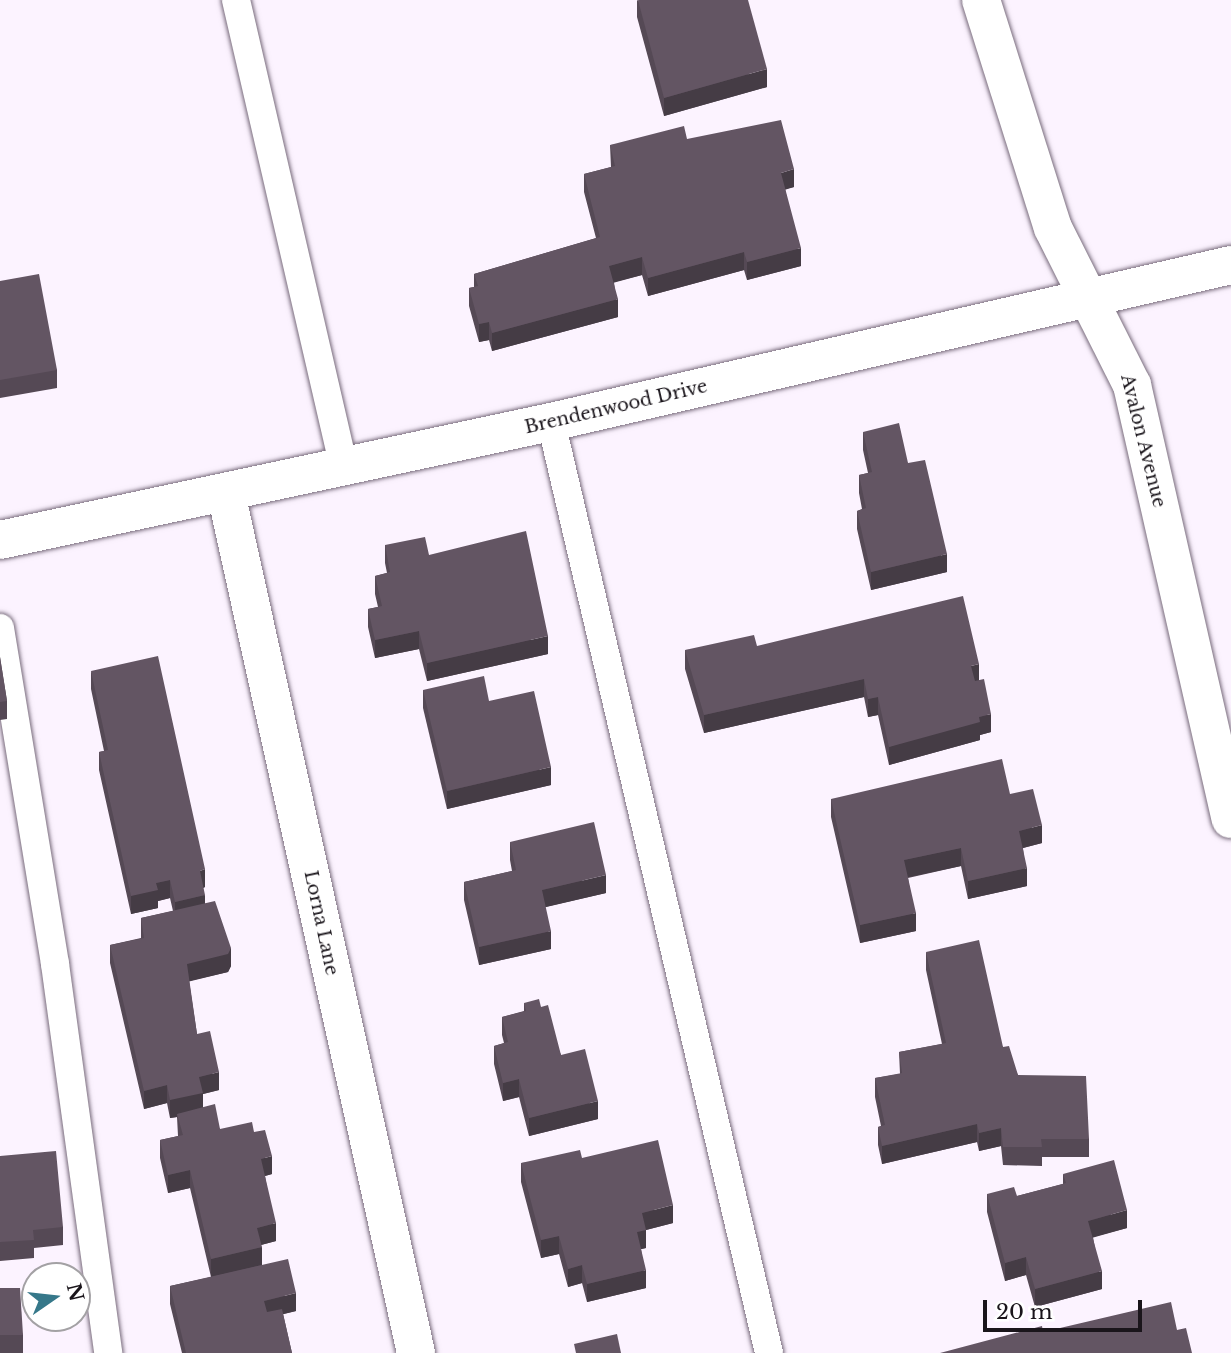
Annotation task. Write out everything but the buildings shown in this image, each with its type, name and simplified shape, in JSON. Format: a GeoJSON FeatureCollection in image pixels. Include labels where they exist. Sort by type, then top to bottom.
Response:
{"type":"FeatureCollection","features":[{"type":"Feature","properties":{"kind":"street","name":"Avalon Avenue"},"geometry":{"type":"LineString","coordinates":[[981,0],[1053,228],[1092,299],[1132,385],[1231,819]]}},
{"type":"Feature","properties":{"kind":"street","name":"Brendenwood Drive"},"geometry":{"type":"LineString","coordinates":[[0,540],[551,422],[1231,265]]}},
{"type":"Feature","properties":{"kind":"street","name":"Lorna Lane"},"geometry":{"type":"LineString","coordinates":[[226,493],[416,1353]]}},
{"type":"Feature","properties":{"kind":"lane"},"geometry":{"type":"LineString","coordinates":[[236,0],[343,465]]}},
{"type":"Feature","properties":{"kind":"lane"},"geometry":{"type":"LineString","coordinates":[[551,422],[769,1353]]}},
{"type":"Feature","properties":{"kind":"lane"},"geometry":{"type":"LineString","coordinates":[[0,628],[55,964],[108,1353]]}}]}
